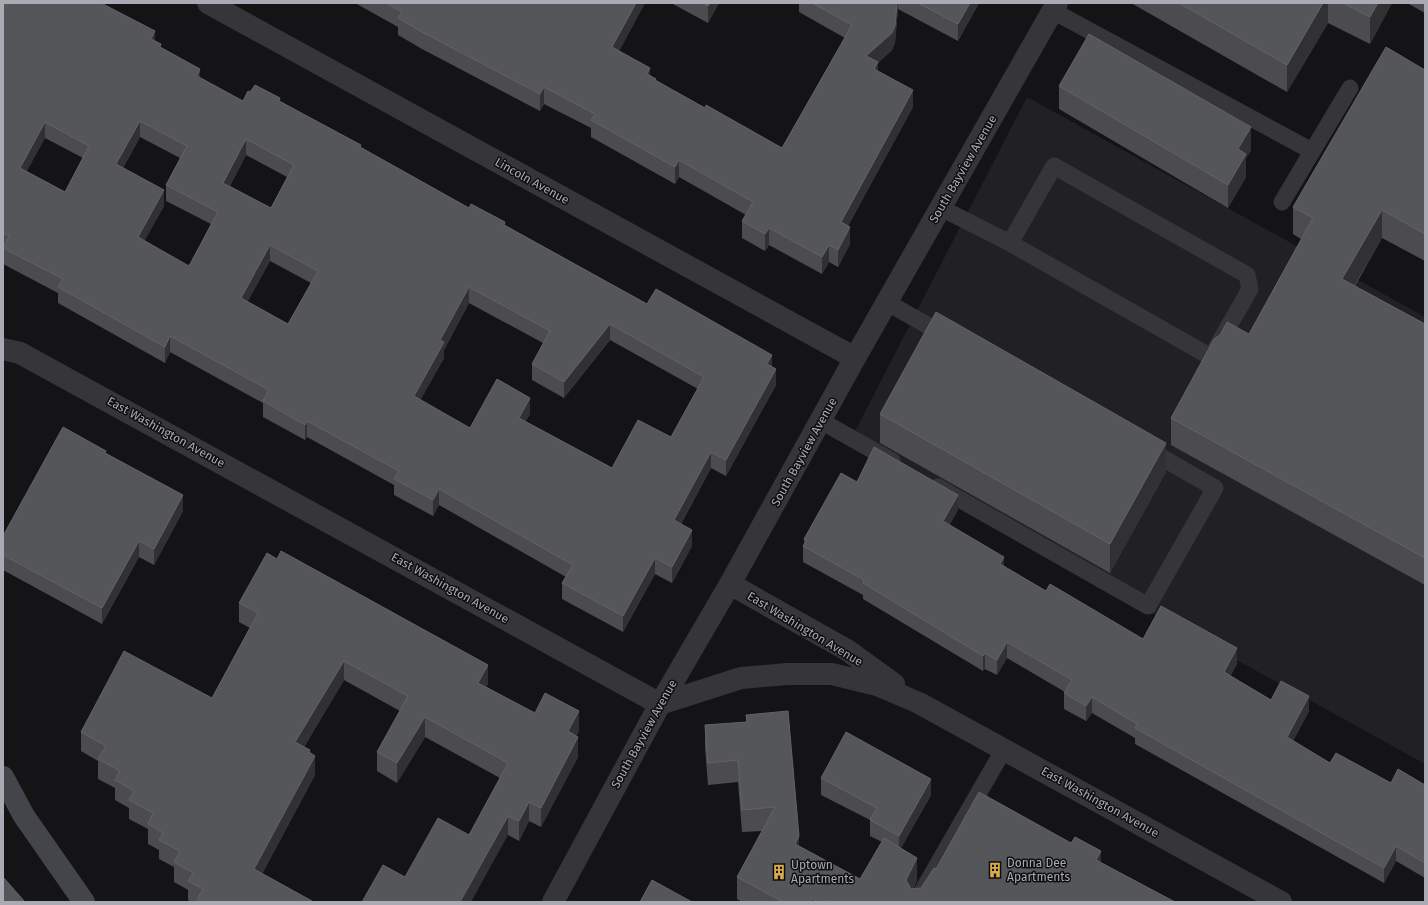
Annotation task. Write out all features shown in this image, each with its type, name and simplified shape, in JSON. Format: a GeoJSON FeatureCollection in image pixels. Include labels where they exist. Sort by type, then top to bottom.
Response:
{"type":"FeatureCollection","features":[{"type":"Feature","properties":{"kind":"main road"},"geometry":{"type":"LineString","coordinates":[[3,776],[24,816],[84,902]]}},
{"type":"Feature","properties":{"kind":"street","name":"Lincoln Avenue"},"geometry":{"type":"LineString","coordinates":[[208,3],[855,358]]}},
{"type":"Feature","properties":{"kind":"street","name":"South Bayview Avenue"},"geometry":{"type":"LineString","coordinates":[[553,902],[660,704],[730,584],[855,358],[888,303],[940,208],[1055,7]]}},
{"type":"Feature","properties":{"kind":"street","name":"East Washington Avenue"},"geometry":{"type":"LineString","coordinates":[[3,349],[20,353],[660,704],[741,678],[787,674],[832,674],[877,684],[919,703],[1281,902]]}},
{"type":"Feature","properties":{"kind":"street","name":"East Washington Avenue"},"geometry":{"type":"LineString","coordinates":[[730,584],[847,650],[919,703]]}},
{"type":"Feature","properties":{"kind":"lane"},"geometry":{"type":"LineString","coordinates":[[1055,7],[1312,150]]}},
{"type":"Feature","properties":{"kind":"lane"},"geometry":{"type":"LineString","coordinates":[[1282,202],[1350,88]]}},
{"type":"Feature","properties":{"kind":"lane"},"geometry":{"type":"LineString","coordinates":[[940,208],[1010,243],[1211,357],[1250,289],[1247,275],[1054,166],[1010,243]]}},
{"type":"Feature","properties":{"kind":"lane"},"geometry":{"type":"LineString","coordinates":[[888,303],[962,345]]}},
{"type":"Feature","properties":{"kind":"lane"},"geometry":{"type":"LineString","coordinates":[[821,421],[903,468]]}},
{"type":"Feature","properties":{"kind":"lane"},"geometry":{"type":"LineString","coordinates":[[923,479],[1148,606],[1215,488],[1133,441]]}},
{"type":"Feature","properties":{"kind":"lane"},"geometry":{"type":"LineString","coordinates":[[916,902],[1004,750]]}},
{"type":"Feature","properties":{"kind":"shaded area"},"geometry":{"type":"Polygon","coordinates":[[[1027,97],[1425,317],[1425,764],[848,445],[1027,97]]]}},
{"type":"Feature","properties":{"kind":"building"},"geometry":{"type":"Polygon","coordinates":[[[3,3],[101,3],[155,31],[151,39],[161,44],[160,47],[200,69],[197,76],[243,101],[248,91],[250,92],[255,85],[280,98],[279,101],[361,145],[360,147],[469,208],[471,204],[505,222],[504,225],[647,304],[656,289],[772,355],[767,364],[776,369],[726,460],[711,452],[674,520],[692,530],[672,567],[655,558],[623,616],[562,583],[573,565],[439,489],[433,500],[394,479],[399,471],[307,421],[305,425],[263,401],[269,390],[170,336],[165,347],[58,287],[63,279],[3,248],[9,236],[3,233],[3,3]],[[140,121],[116,164],[164,190],[138,237],[189,266],[218,212],[166,185],[187,146],[140,121]],[[45,122],[20,168],[65,192],[89,146],[45,122]],[[246,139],[223,183],[271,208],[294,165],[246,139]],[[270,245],[241,298],[288,324],[318,271],[270,245]],[[469,287],[440,340],[444,342],[414,396],[470,428],[497,379],[530,398],[519,418],[612,468],[638,420],[671,437],[704,377],[610,324],[564,382],[532,364],[550,331],[469,287]]]}},
{"type":"Feature","properties":{"kind":"building"},"geometry":{"type":"Polygon","coordinates":[[[386,3],[636,3],[612,47],[650,68],[647,74],[656,79],[655,80],[705,108],[706,105],[782,148],[852,25],[812,3],[897,3],[895,26],[892,33],[866,56],[878,62],[874,69],[913,90],[841,222],[850,227],[838,250],[829,245],[822,257],[769,228],[765,234],[742,221],[753,202],[679,160],[675,167],[591,120],[595,114],[544,87],[540,94],[422,32],[398,18],[402,12],[386,3]]]}},
{"type":"Feature","properties":{"kind":"building"},"geometry":{"type":"Polygon","coordinates":[[[703,3],[710,3],[708,6],[703,3]]]}},
{"type":"Feature","properties":{"kind":"building"},"geometry":{"type":"Polygon","coordinates":[[[918,3],[970,3],[958,24],[918,3]]]}},
{"type":"Feature","properties":{"kind":"building"},"geometry":{"type":"Polygon","coordinates":[[[1179,3],[1323,3],[1287,65],[1179,3]]]}},
{"type":"Feature","properties":{"kind":"building"},"geometry":{"type":"Polygon","coordinates":[[[1343,3],[1378,3],[1370,17],[1343,3]]]}},
{"type":"Feature","properties":{"kind":"building"},"geometry":{"type":"Polygon","coordinates":[[[1089,34],[1251,127],[1238,149],[1246,154],[1228,185],[1059,86],[1089,34]]]}},
{"type":"Feature","properties":{"kind":"building"},"geometry":{"type":"Polygon","coordinates":[[[1386,47],[1425,70],[1425,234],[1382,210],[1342,279],[1425,324],[1425,558],[1171,418],[1214,339],[1220,335],[1227,322],[1249,334],[1313,218],[1293,207],[1386,47]]]}},
{"type":"Feature","properties":{"kind":"building"},"geometry":{"type":"Polygon","coordinates":[[[936,312],[1166,443],[1110,544],[880,414],[936,312]]]}},
{"type":"Feature","properties":{"kind":"building"},"geometry":{"type":"Polygon","coordinates":[[[63,427],[106,451],[105,453],[183,495],[154,549],[139,541],[102,608],[3,555],[3,536],[63,427]]]}},
{"type":"Feature","properties":{"kind":"building"},"geometry":{"type":"Polygon","coordinates":[[[874,447],[958,495],[943,521],[1004,557],[1000,564],[1046,591],[1050,584],[1143,639],[1161,606],[1237,648],[1224,672],[1271,700],[1281,681],[1309,696],[1287,737],[1330,763],[1336,753],[1391,783],[1398,769],[1425,785],[1425,863],[1396,846],[1384,868],[1135,728],[1137,724],[1092,697],[1086,706],[1064,693],[1072,680],[1007,642],[997,660],[985,653],[983,656],[863,583],[864,580],[803,546],[807,540],[804,539],[841,473],[857,482],[874,447]]]}},
{"type":"Feature","properties":{"kind":"building"},"geometry":{"type":"Polygon","coordinates":[[[281,551],[488,665],[478,683],[535,713],[545,693],[579,711],[568,731],[578,737],[541,808],[529,802],[519,821],[508,816],[460,902],[362,902],[383,865],[405,877],[438,818],[469,835],[508,763],[425,717],[397,763],[377,752],[408,696],[344,661],[295,742],[310,750],[309,752],[315,756],[254,869],[312,902],[201,902],[197,899],[203,889],[188,881],[193,873],[174,862],[180,851],[159,840],[163,833],[148,824],[153,813],[129,800],[134,791],[115,780],[120,771],[98,759],[106,746],[81,732],[124,651],[212,698],[258,613],[239,603],[267,553],[277,559],[281,551]]]}},
{"type":"Feature","properties":{"kind":"building"},"geometry":{"type":"Polygon","coordinates":[[[788,711],[799,836],[795,844],[860,879],[884,838],[917,858],[906,880],[911,889],[921,888],[934,868],[936,869],[979,792],[1071,843],[1075,837],[1101,851],[1096,860],[1175,902],[830,902],[826,900],[824,902],[818,902],[811,898],[810,902],[783,902],[737,877],[775,807],[742,810],[738,760],[708,763],[705,725],[747,722],[746,715],[788,711]]]}},
{"type":"Feature","properties":{"kind":"building"},"geometry":{"type":"Polygon","coordinates":[[[846,732],[931,779],[899,836],[870,820],[877,808],[821,778],[846,732]]]}},
{"type":"Feature","properties":{"kind":"building"},"geometry":{"type":"Polygon","coordinates":[[[3,877],[25,902],[3,902],[3,877]]]}},
{"type":"Feature","properties":{"kind":"building"},"geometry":{"type":"Polygon","coordinates":[[[652,880],[692,902],[640,902],[652,880]]]}},
{"type":"Feature","properties":{"kind":"place","name":"Donna Dee Apartments"},"geometry":{"type":"Point","coordinates":[995,870]}},
{"type":"Feature","properties":{"kind":"place","name":"Uptown Apartments"},"geometry":{"type":"Point","coordinates":[779,872]}}]}
